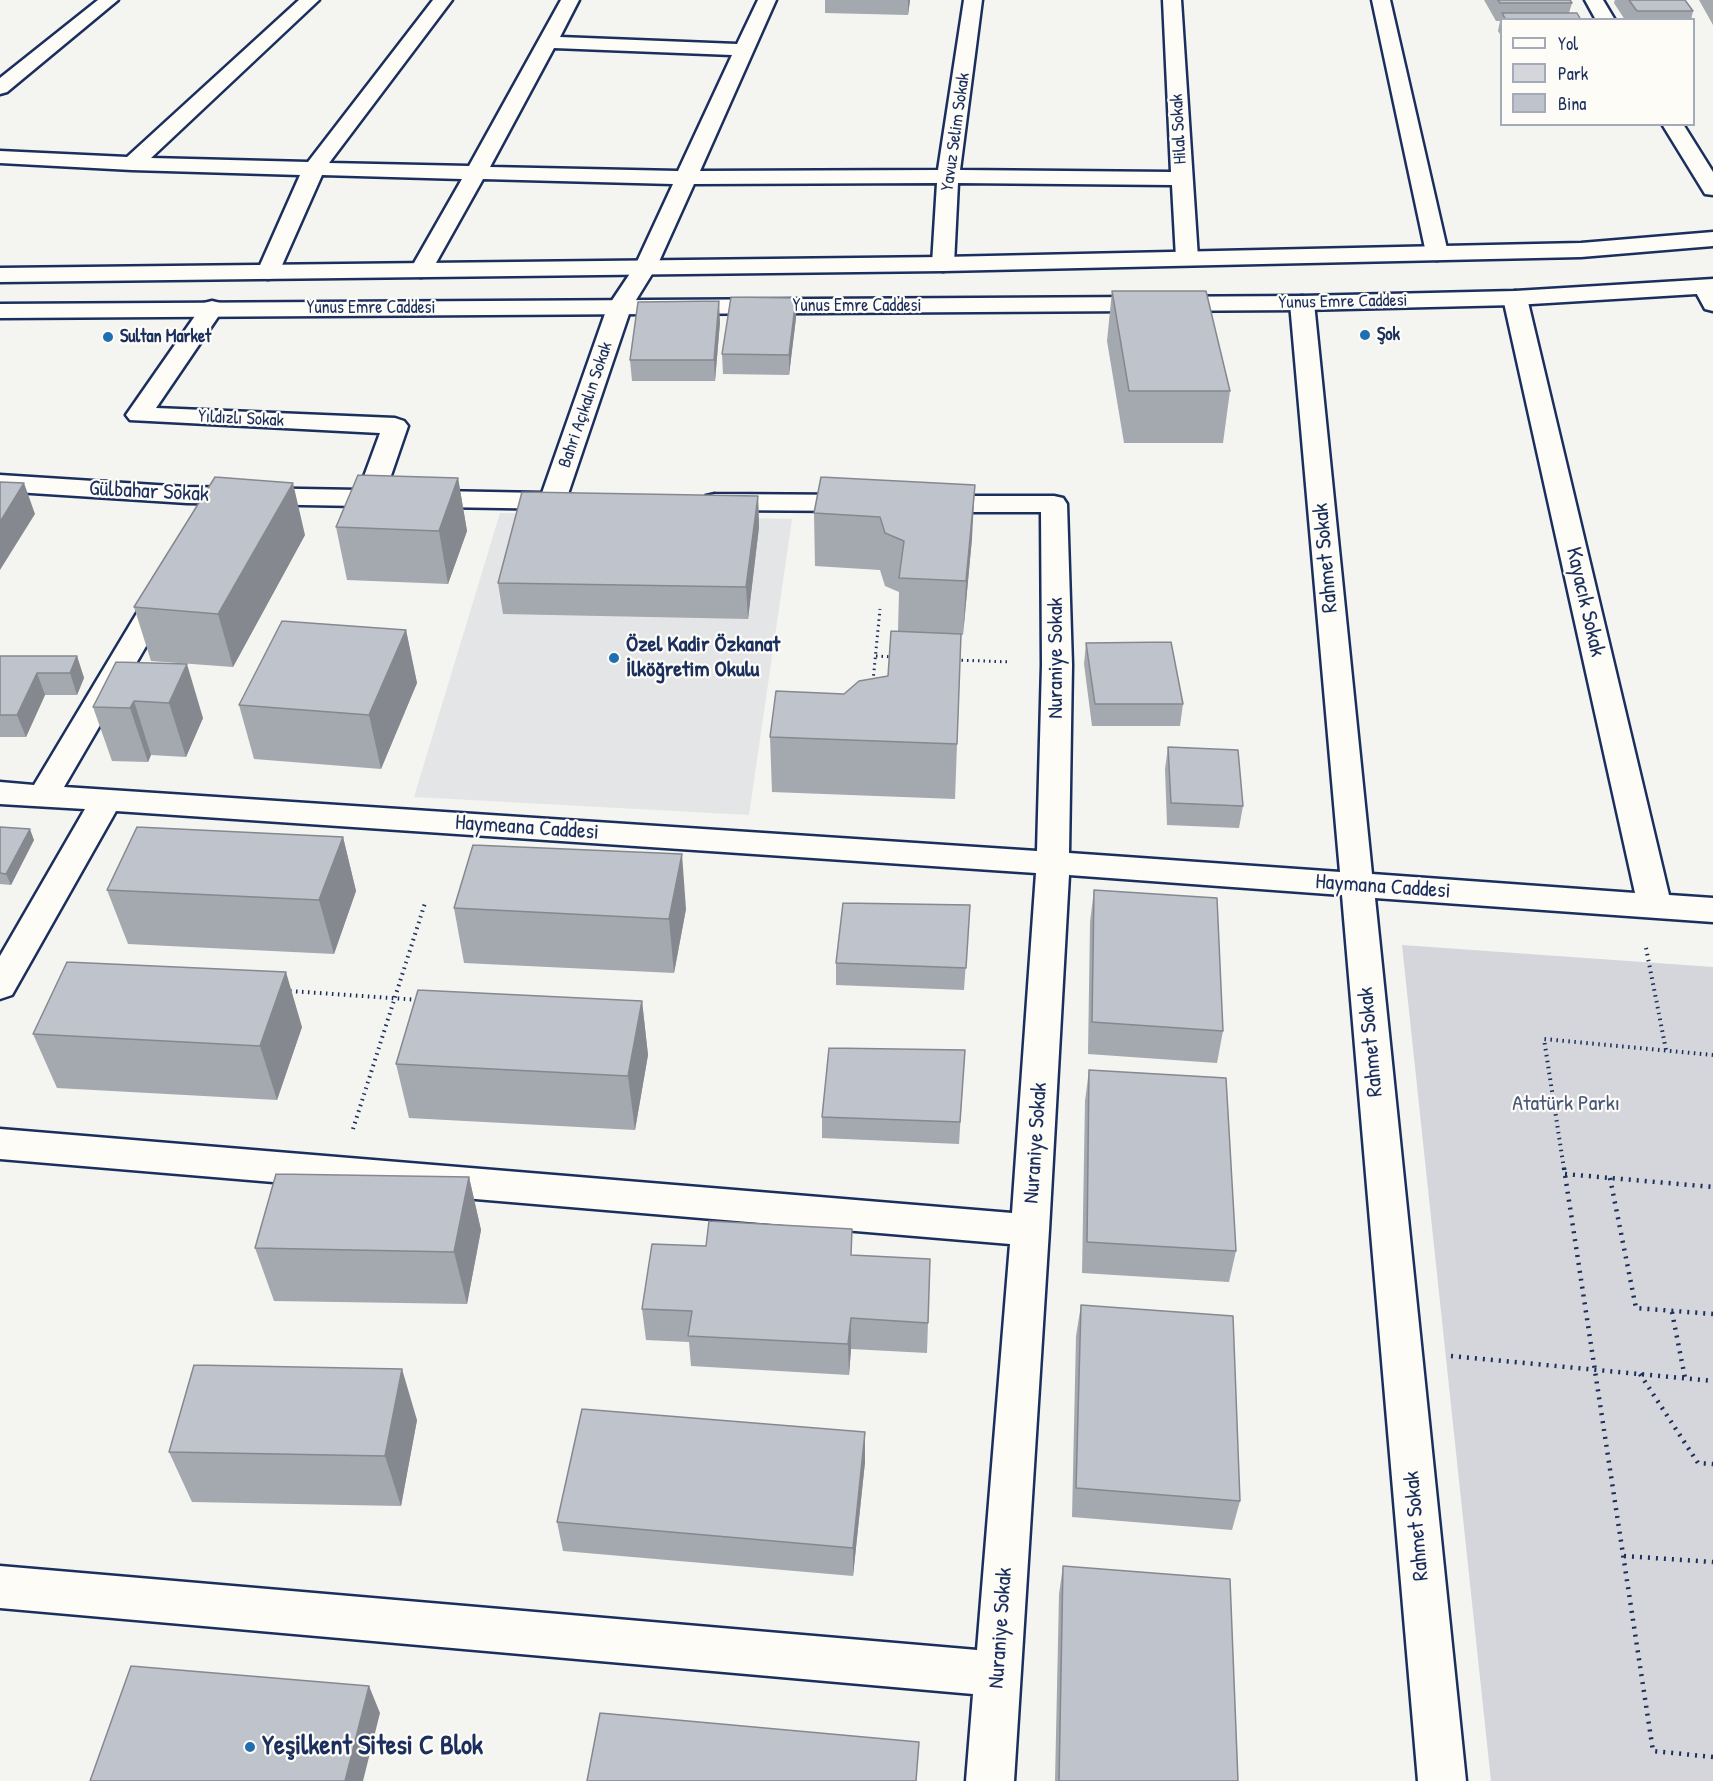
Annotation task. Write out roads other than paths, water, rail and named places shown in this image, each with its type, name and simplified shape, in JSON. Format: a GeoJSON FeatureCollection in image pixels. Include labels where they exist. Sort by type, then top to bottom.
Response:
{"type":"FeatureCollection","features":[{"type":"Feature","properties":{"kind":"street"},"geometry":{"type":"LineString","coordinates":[[0,88],[109,0]]}},
{"type":"Feature","properties":{"kind":"street"},"geometry":{"type":"LineString","coordinates":[[132,164],[310,0]]}},
{"type":"Feature","properties":{"kind":"street"},"geometry":{"type":"LineString","coordinates":[[268,272],[314,168],[443,0]]}},
{"type":"Feature","properties":{"kind":"street"},"geometry":{"type":"LineString","coordinates":[[421,270],[570,0]]}},
{"type":"Feature","properties":{"kind":"street","name":"Bahri Açıkalın Sokak"},"geometry":{"type":"LineString","coordinates":[[552,501],[619,308],[646,266],[767,0]]}},
{"type":"Feature","properties":{"kind":"street","name":"Yavuz Selim Sokak"},"geometry":{"type":"LineString","coordinates":[[943,264],[948,176],[973,0]]}},
{"type":"Feature","properties":{"kind":"street","name":"Hilal Sokak"},"geometry":{"type":"LineString","coordinates":[[1173,0],[1186,258]]}},
{"type":"Feature","properties":{"kind":"street"},"geometry":{"type":"LineString","coordinates":[[1381,0],[1437,253]]}},
{"type":"Feature","properties":{"kind":"street"},"geometry":{"type":"LineString","coordinates":[[1594,0],[1605,18]]}},
{"type":"Feature","properties":{"kind":"street"},"geometry":{"type":"LineString","coordinates":[[547,42],[744,50]]}},
{"type":"Feature","properties":{"kind":"street"},"geometry":{"type":"LineString","coordinates":[[1673,126],[1713,189]]}},
{"type":"Feature","properties":{"kind":"street"},"geometry":{"type":"LineString","coordinates":[[0,157],[132,164],[686,178],[948,176],[1182,179]]}},
{"type":"Feature","properties":{"kind":"street"},"geometry":{"type":"LineString","coordinates":[[0,275],[943,264],[1581,250],[1713,239]]}},
{"type":"Feature","properties":{"kind":"street","name":"Yunus Emre Caddesi"},"geometry":{"type":"LineString","coordinates":[[0,311],[1302,303],[1710,292]]}},
{"type":"Feature","properties":{"kind":"street","name":"Kayacık Sokak"},"geometry":{"type":"LineString","coordinates":[[1515,297],[1646,905]]}},
{"type":"Feature","properties":{"kind":"street","name":"Rahmet Sokak"},"geometry":{"type":"LineString","coordinates":[[1302,303],[1442,1781]]}},
{"type":"Feature","properties":{"kind":"street","name":"Yıldızlı Sokak"},"geometry":{"type":"LineString","coordinates":[[212,308],[139,415],[395,426],[369,500]]}},
{"type":"Feature","properties":{"kind":"street","name":"Gülbahar Sokak"},"geometry":{"type":"LineString","coordinates":[[0,483],[220,495],[369,500],[588,502]]}},
{"type":"Feature","properties":{"kind":"street"},"geometry":{"type":"LineString","coordinates":[[202,525],[220,495]]}},
{"type":"Feature","properties":{"kind":"street","name":"Nuraniye Sokak"},"geometry":{"type":"LineString","coordinates":[[696,502],[1054,504],[1057,665],[1053,863],[1030,1230],[990,1781]]}},
{"type":"Feature","properties":{"kind":"street"},"geometry":{"type":"LineString","coordinates":[[43,796],[179,566]]}},
{"type":"Feature","properties":{"kind":"street","name":"Haymeana Caddesi"},"geometry":{"type":"LineString","coordinates":[[0,793],[1053,863]]}},
{"type":"Feature","properties":{"kind":"street"},"geometry":{"type":"LineString","coordinates":[[0,986],[106,801]]}},
{"type":"Feature","properties":{"kind":"street","name":"Haymana Caddesi"},"geometry":{"type":"LineString","coordinates":[[1053,863],[1713,910]]}},
{"type":"Feature","properties":{"kind":"street"},"geometry":{"type":"LineString","coordinates":[[0,1144],[1030,1230]]}},
{"type":"Feature","properties":{"kind":"street"},"geometry":{"type":"LineString","coordinates":[[0,1587],[998,1674]]}},
{"type":"Feature","properties":{"kind":"place","name":"Şok"},"geometry":{"type":"Point","coordinates":[1365,335]}},
{"type":"Feature","properties":{"kind":"place","name":"Sultan Market"},"geometry":{"type":"Point","coordinates":[108,337]}},
{"type":"Feature","properties":{"kind":"place","name":"Özel Kadir Özkanat İlköğretim Okulu"},"geometry":{"type":"Point","coordinates":[614,658]}},
{"type":"Feature","properties":{"kind":"place","name":"Yeşilkent Sitesi C Blok"},"geometry":{"type":"Point","coordinates":[250,1747]}},
{"type":"Feature","properties":{"kind":"park label","name":"Atatürk Parkı"},"geometry":{"type":"Point","coordinates":[1566,1104]}}]}
